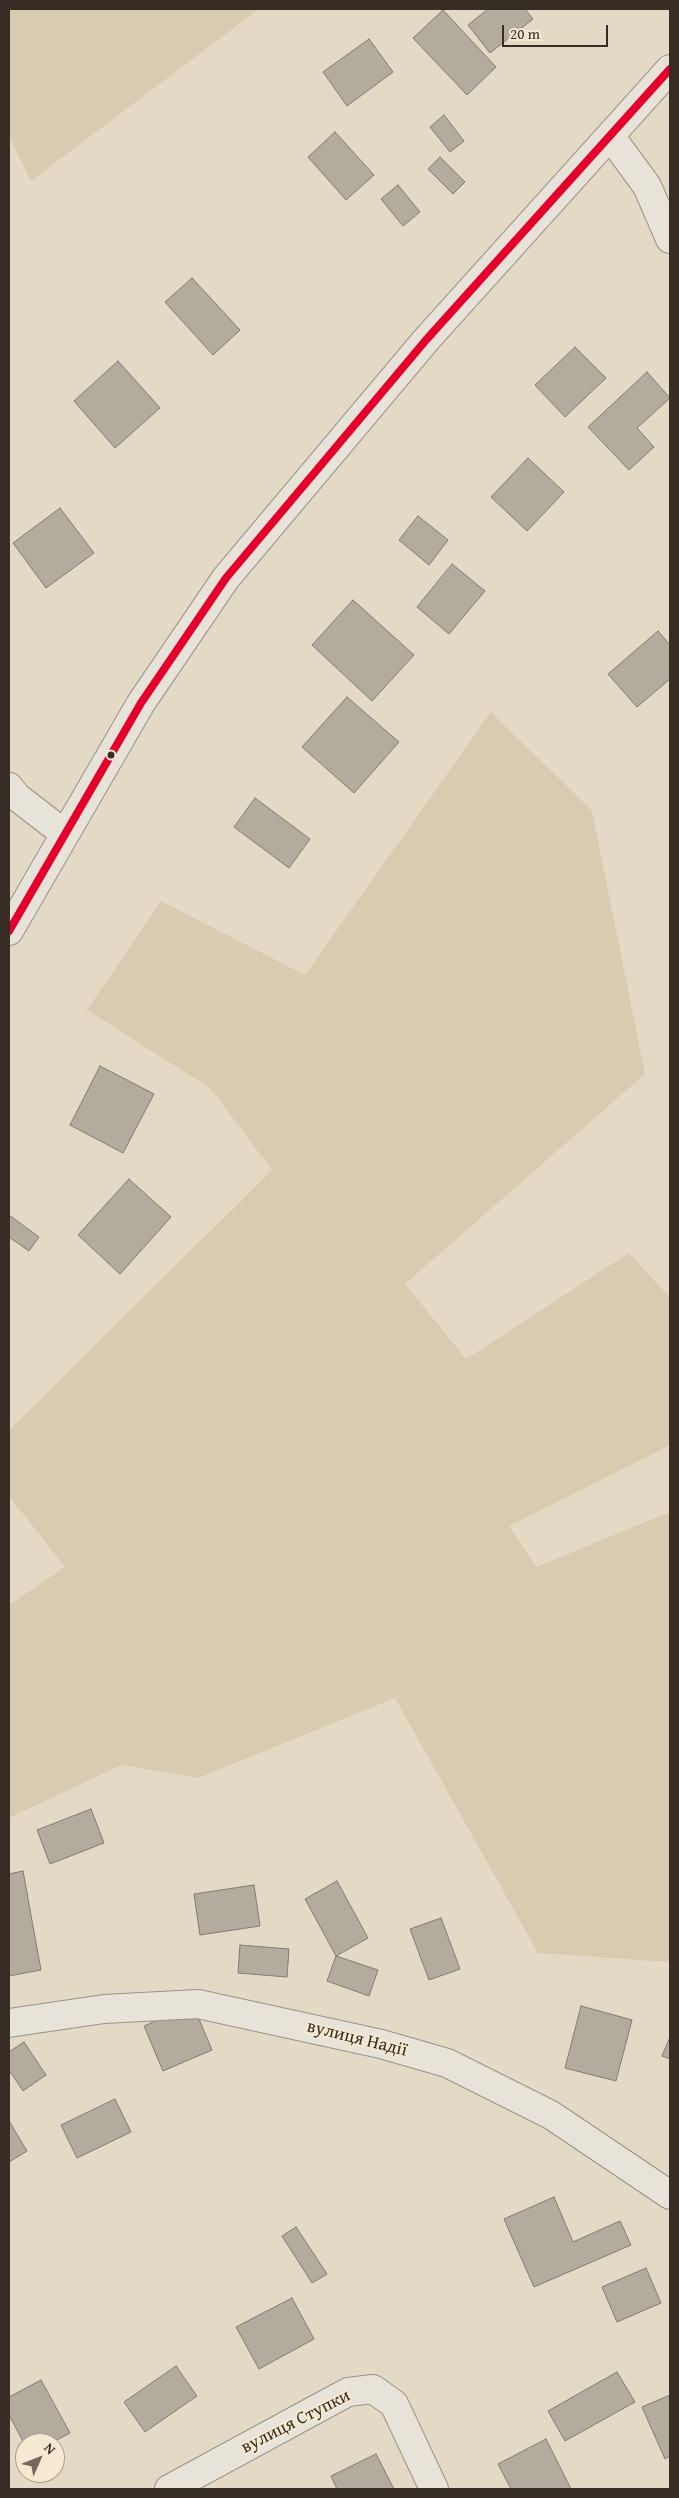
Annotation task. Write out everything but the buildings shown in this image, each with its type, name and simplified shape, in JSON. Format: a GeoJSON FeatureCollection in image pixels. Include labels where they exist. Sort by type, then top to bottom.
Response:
{"type":"FeatureCollection","features":[{"type":"Feature","properties":{"kind":"street"},"geometry":{"type":"LineString","coordinates":[[9,931],[141,704],[226,578],[426,340],[611,137],[670,69]]}},
{"type":"Feature","properties":{"kind":"street"},"geometry":{"type":"LineString","coordinates":[[611,137],[647,186],[670,239]]}},
{"type":"Feature","properties":{"kind":"street"},"geometry":{"type":"LineString","coordinates":[[9,786],[17,797],[65,834]]}},
{"type":"Feature","properties":{"kind":"street","name":"вулиця Надії"},"geometry":{"type":"LineString","coordinates":[[9,2023],[104,2009],[198,2004],[381,2044],[448,2063],[551,2115],[670,2195]]}},
{"type":"Feature","properties":{"kind":"street","name":"вулиця Ступки"},"geometry":{"type":"LineString","coordinates":[[169,2489],[348,2392],[373,2389],[394,2404],[434,2489]]}},
{"type":"Feature","properties":{"kind":"shaded area"},"geometry":{"type":"Polygon","coordinates":[[[9,9],[259,9],[31,181],[9,136],[9,9]]]}},
{"type":"Feature","properties":{"kind":"shaded area"},"geometry":{"type":"Polygon","coordinates":[[[491,712],[592,811],[645,1074],[405,1284],[466,1359],[629,1253],[670,1298],[670,1445],[509,1526],[536,1567],[670,1512],[670,1962],[538,1953],[395,1698],[198,1778],[121,1765],[9,1818],[9,1605],[65,1567],[9,1496],[9,1430],[272,1170],[211,1089],[87,1010],[161,901],[305,975],[491,712]]]}},
{"type":"Feature","properties":{"kind":"transit line"},"geometry":{"type":"LineString","coordinates":[[9,931],[141,703],[226,578],[426,340],[670,69]]}}]}
